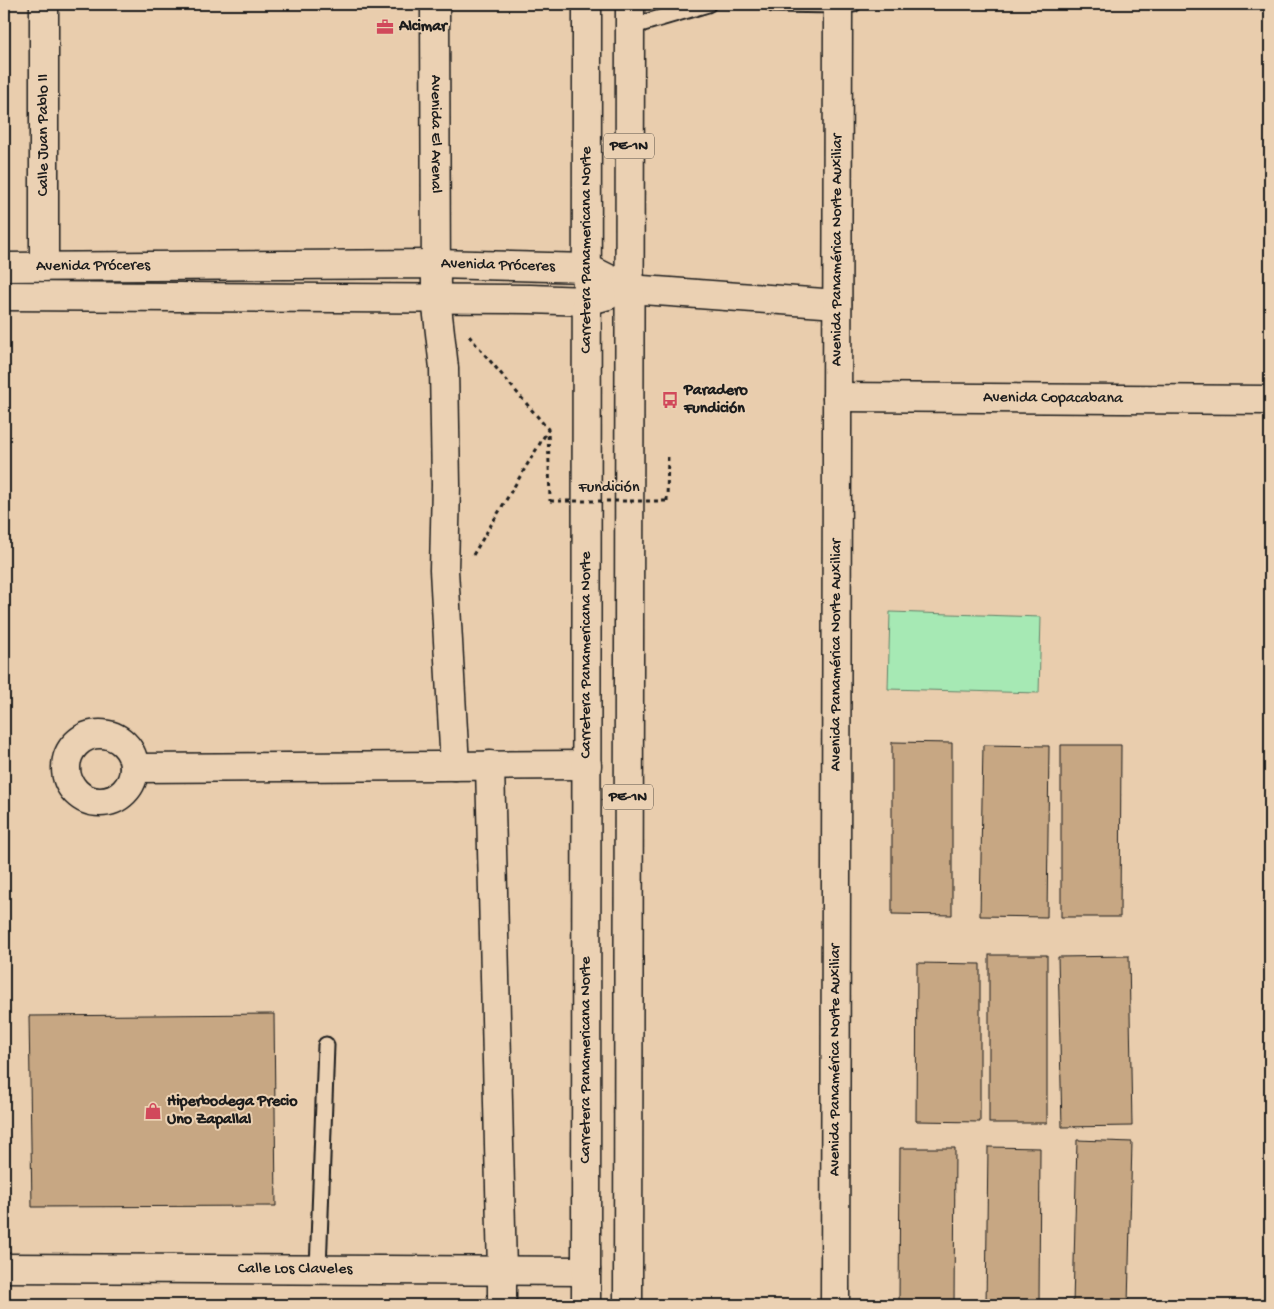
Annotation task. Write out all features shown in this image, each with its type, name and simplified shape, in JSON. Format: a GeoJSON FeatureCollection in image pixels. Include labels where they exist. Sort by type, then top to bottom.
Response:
{"type":"FeatureCollection","features":[{"type":"Feature","properties":{"kind":"main road","name":"Calle Juan Pablo II"},"geometry":{"type":"LineString","coordinates":[[44,4],[44,267]]}},
{"type":"Feature","properties":{"kind":"main road","name":"Avenida El Arenal"},"geometry":{"type":"LineString","coordinates":[[435,4],[436,298],[444,368],[446,485],[444,570],[455,766]]}},
{"type":"Feature","properties":{"kind":"main road","name":"Carretera Panamericana Norte"},"geometry":{"type":"LineString","coordinates":[[586,1305],[587,4]]}},
{"type":"Feature","properties":{"kind":"main road","name":"Avenida Panamérica Norte Auxiliar"},"geometry":{"type":"LineString","coordinates":[[835,1305],[837,397],[843,4]]}},
{"type":"Feature","properties":{"kind":"main road","name":"PE-1N"},"geometry":{"type":"LineString","coordinates":[[628,1305],[630,16]]}},
{"type":"Feature","properties":{"kind":"main road","name":"Avenida Próceres"},"geometry":{"type":"LineString","coordinates":[[4,267],[436,264],[587,268],[629,289]]}},
{"type":"Feature","properties":{"kind":"main road","name":"Avenida Próceres"},"geometry":{"type":"LineString","coordinates":[[4,296],[436,298],[587,301],[629,289]]}},
{"type":"Feature","properties":{"kind":"main road"},"geometry":{"type":"LineString","coordinates":[[629,289],[838,304]]}},
{"type":"Feature","properties":{"kind":"main road","name":"Avenida Copacabana"},"geometry":{"type":"LineString","coordinates":[[837,397],[1270,400]]}},
{"type":"Feature","properties":{"kind":"main road"},"geometry":{"type":"LineString","coordinates":[[134,768],[587,765]]}},
{"type":"Feature","properties":{"kind":"main road"},"geometry":{"type":"LineString","coordinates":[[490,766],[502,1305]]}},
{"type":"Feature","properties":{"kind":"main road","name":"Calle Los Claveles"},"geometry":{"type":"LineString","coordinates":[[4,1268],[586,1272]]}},
{"type":"Feature","properties":{"kind":"lane"},"geometry":{"type":"LineString","coordinates":[[630,16],[708,4]]}},
{"type":"Feature","properties":{"kind":"lane"},"geometry":{"type":"LineString","coordinates":[[773,4],[843,4]]}},
{"type":"Feature","properties":{"kind":"lane"},"geometry":{"type":"LineString","coordinates":[[318,1270],[326,1045]]}},
{"type":"Feature","properties":{"kind":"path"},"geometry":{"type":"LineString","coordinates":[[465,332],[548,429],[471,559]]}},
{"type":"Feature","properties":{"kind":"path","name":"Fundición"},"geometry":{"type":"LineString","coordinates":[[548,429],[550,501],[667,500],[668,454]]}},
{"type":"Feature","properties":{"kind":"green space"},"geometry":{"type":"Polygon","coordinates":[[[890,612],[1041,617],[1039,693],[888,689],[890,612]]]}},
{"type":"Feature","properties":{"kind":"building"},"geometry":{"type":"Polygon","coordinates":[[[892,742],[952,743],[952,915],[892,914],[892,742]]]}},
{"type":"Feature","properties":{"kind":"building"},"geometry":{"type":"Polygon","coordinates":[[[983,745],[1049,746],[1047,917],[980,916],[983,745]]]}},
{"type":"Feature","properties":{"kind":"building"},"geometry":{"type":"Polygon","coordinates":[[[1061,745],[1121,745],[1120,917],[1061,917],[1061,745]]]}},
{"type":"Feature","properties":{"kind":"building"},"geometry":{"type":"Polygon","coordinates":[[[989,955],[1047,955],[1047,1123],[989,1123],[989,955]]]}},
{"type":"Feature","properties":{"kind":"building"},"geometry":{"type":"Polygon","coordinates":[[[1129,956],[1132,1126],[1062,1127],[1058,957],[1129,956]]]}},
{"type":"Feature","properties":{"kind":"building"},"geometry":{"type":"Polygon","coordinates":[[[917,963],[980,964],[980,1122],[916,1121],[917,963]]]}},
{"type":"Feature","properties":{"kind":"building","name":"Hiperbodega Precio Uno Zapallal"},"geometry":{"type":"Polygon","coordinates":[[[274,1014],[276,1206],[32,1207],[29,1016],[274,1014]]]}},
{"type":"Feature","properties":{"kind":"building"},"geometry":{"type":"Polygon","coordinates":[[[1077,1140],[1132,1142],[1128,1305],[1073,1305],[1077,1140]]]}},
{"type":"Feature","properties":{"kind":"building"},"geometry":{"type":"Polygon","coordinates":[[[988,1147],[1040,1148],[1039,1305],[986,1305],[988,1147]]]}},
{"type":"Feature","properties":{"kind":"building"},"geometry":{"type":"Polygon","coordinates":[[[900,1148],[955,1148],[954,1305],[899,1305],[900,1148]]]}},
{"type":"Feature","properties":{"kind":"place","name":"Alcimar"},"geometry":{"type":"Point","coordinates":[385,27]}},
{"type":"Feature","properties":{"kind":"place","name":"Paradero Fundición"},"geometry":{"type":"Point","coordinates":[670,400]}},
{"type":"Feature","properties":{"kind":"place","name":"Hiperbodega Precio Uno Zapallal"},"geometry":{"type":"Point","coordinates":[153,1111]}}]}
